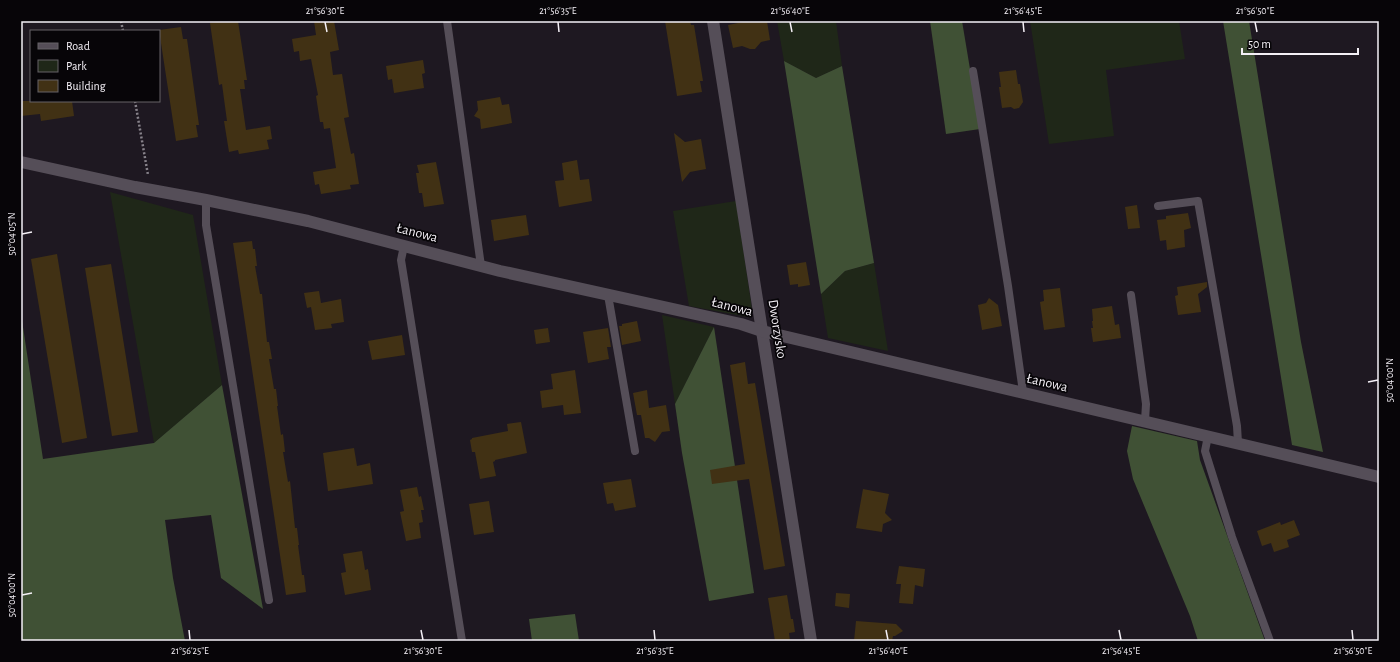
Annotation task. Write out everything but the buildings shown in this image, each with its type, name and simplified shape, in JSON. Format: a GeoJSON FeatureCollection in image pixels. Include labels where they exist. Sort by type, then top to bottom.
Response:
{"type":"FeatureCollection","features":[{"type":"Feature","properties":{"kind":"street","name":"Dworzysko"},"geometry":{"type":"LineString","coordinates":[[713,21],[811,641]]}},
{"type":"Feature","properties":{"kind":"street","name":"Łanowa"},"geometry":{"type":"LineString","coordinates":[[21,162],[308,222],[481,266],[741,324],[762,331],[1379,477]]}},
{"type":"Feature","properties":{"kind":"lane"},"geometry":{"type":"LineString","coordinates":[[447,21],[481,266]]}},
{"type":"Feature","properties":{"kind":"lane"},"geometry":{"type":"LineString","coordinates":[[973,71],[1008,286],[1023,392]]}},
{"type":"Feature","properties":{"kind":"lane"},"geometry":{"type":"LineString","coordinates":[[206,200],[206,225],[269,600]]}},
{"type":"Feature","properties":{"kind":"lane"},"geometry":{"type":"LineString","coordinates":[[1158,206],[1198,201],[1237,426],[1238,443]]}},
{"type":"Feature","properties":{"kind":"lane"},"geometry":{"type":"LineString","coordinates":[[404,246],[401,260],[462,641]]}},
{"type":"Feature","properties":{"kind":"lane"},"geometry":{"type":"LineString","coordinates":[[608,295],[635,451]]}},
{"type":"Feature","properties":{"kind":"lane"},"geometry":{"type":"LineString","coordinates":[[1131,295],[1146,404],[1145,421]]}},
{"type":"Feature","properties":{"kind":"lane"},"geometry":{"type":"LineString","coordinates":[[1208,436],[1205,451],[1232,537],[1270,641]]}},
{"type":"Feature","properties":{"kind":"path"},"geometry":{"type":"LineString","coordinates":[[135,102],[150,190]]}},
{"type":"Feature","properties":{"kind":"green space"},"geometry":{"type":"Polygon","coordinates":[[[777,21],[836,21],[842,66],[816,78],[784,61],[777,21]]]}},
{"type":"Feature","properties":{"kind":"green space"},"geometry":{"type":"Polygon","coordinates":[[[930,21],[962,21],[980,129],[946,134],[930,21]]]}},
{"type":"Feature","properties":{"kind":"green space"},"geometry":{"type":"Polygon","coordinates":[[[1030,21],[1179,21],[1185,59],[1106,70],[1114,136],[1049,144],[1030,21]]]}},
{"type":"Feature","properties":{"kind":"green space"},"geometry":{"type":"Polygon","coordinates":[[[1223,21],[1249,21],[1301,342],[1323,452],[1292,445],[1223,21]]]}},
{"type":"Feature","properties":{"kind":"green space"},"geometry":{"type":"Polygon","coordinates":[[[784,61],[816,78],[842,66],[874,263],[845,271],[821,294],[784,61]]]}},
{"type":"Feature","properties":{"kind":"green space"},"geometry":{"type":"Polygon","coordinates":[[[110,192],[193,215],[222,385],[154,443],[110,192]]]}},
{"type":"Feature","properties":{"kind":"green space"},"geometry":{"type":"Polygon","coordinates":[[[736,201],[752,309],[748,317],[689,306],[673,211],[736,201]]]}},
{"type":"Feature","properties":{"kind":"green space"},"geometry":{"type":"Polygon","coordinates":[[[874,263],[888,351],[828,338],[821,294],[845,271],[874,263]]]}},
{"type":"Feature","properties":{"kind":"green space"},"geometry":{"type":"Polygon","coordinates":[[[21,314],[43,459],[154,443],[222,385],[263,609],[221,578],[211,515],[165,520],[173,578],[185,641],[21,641],[21,314]]]}},
{"type":"Feature","properties":{"kind":"green space"},"geometry":{"type":"Polygon","coordinates":[[[662,315],[714,327],[675,404],[662,315]]]}},
{"type":"Feature","properties":{"kind":"green space"},"geometry":{"type":"Polygon","coordinates":[[[714,327],[754,593],[709,601],[682,453],[675,404],[714,327]]]}},
{"type":"Feature","properties":{"kind":"green space"},"geometry":{"type":"Polygon","coordinates":[[[1132,426],[1197,441],[1200,460],[1265,641],[1198,641],[1190,616],[1133,479],[1127,451],[1132,426]]]}},
{"type":"Feature","properties":{"kind":"green space"},"geometry":{"type":"Polygon","coordinates":[[[575,614],[579,641],[532,641],[529,619],[575,614]]]}}]}
